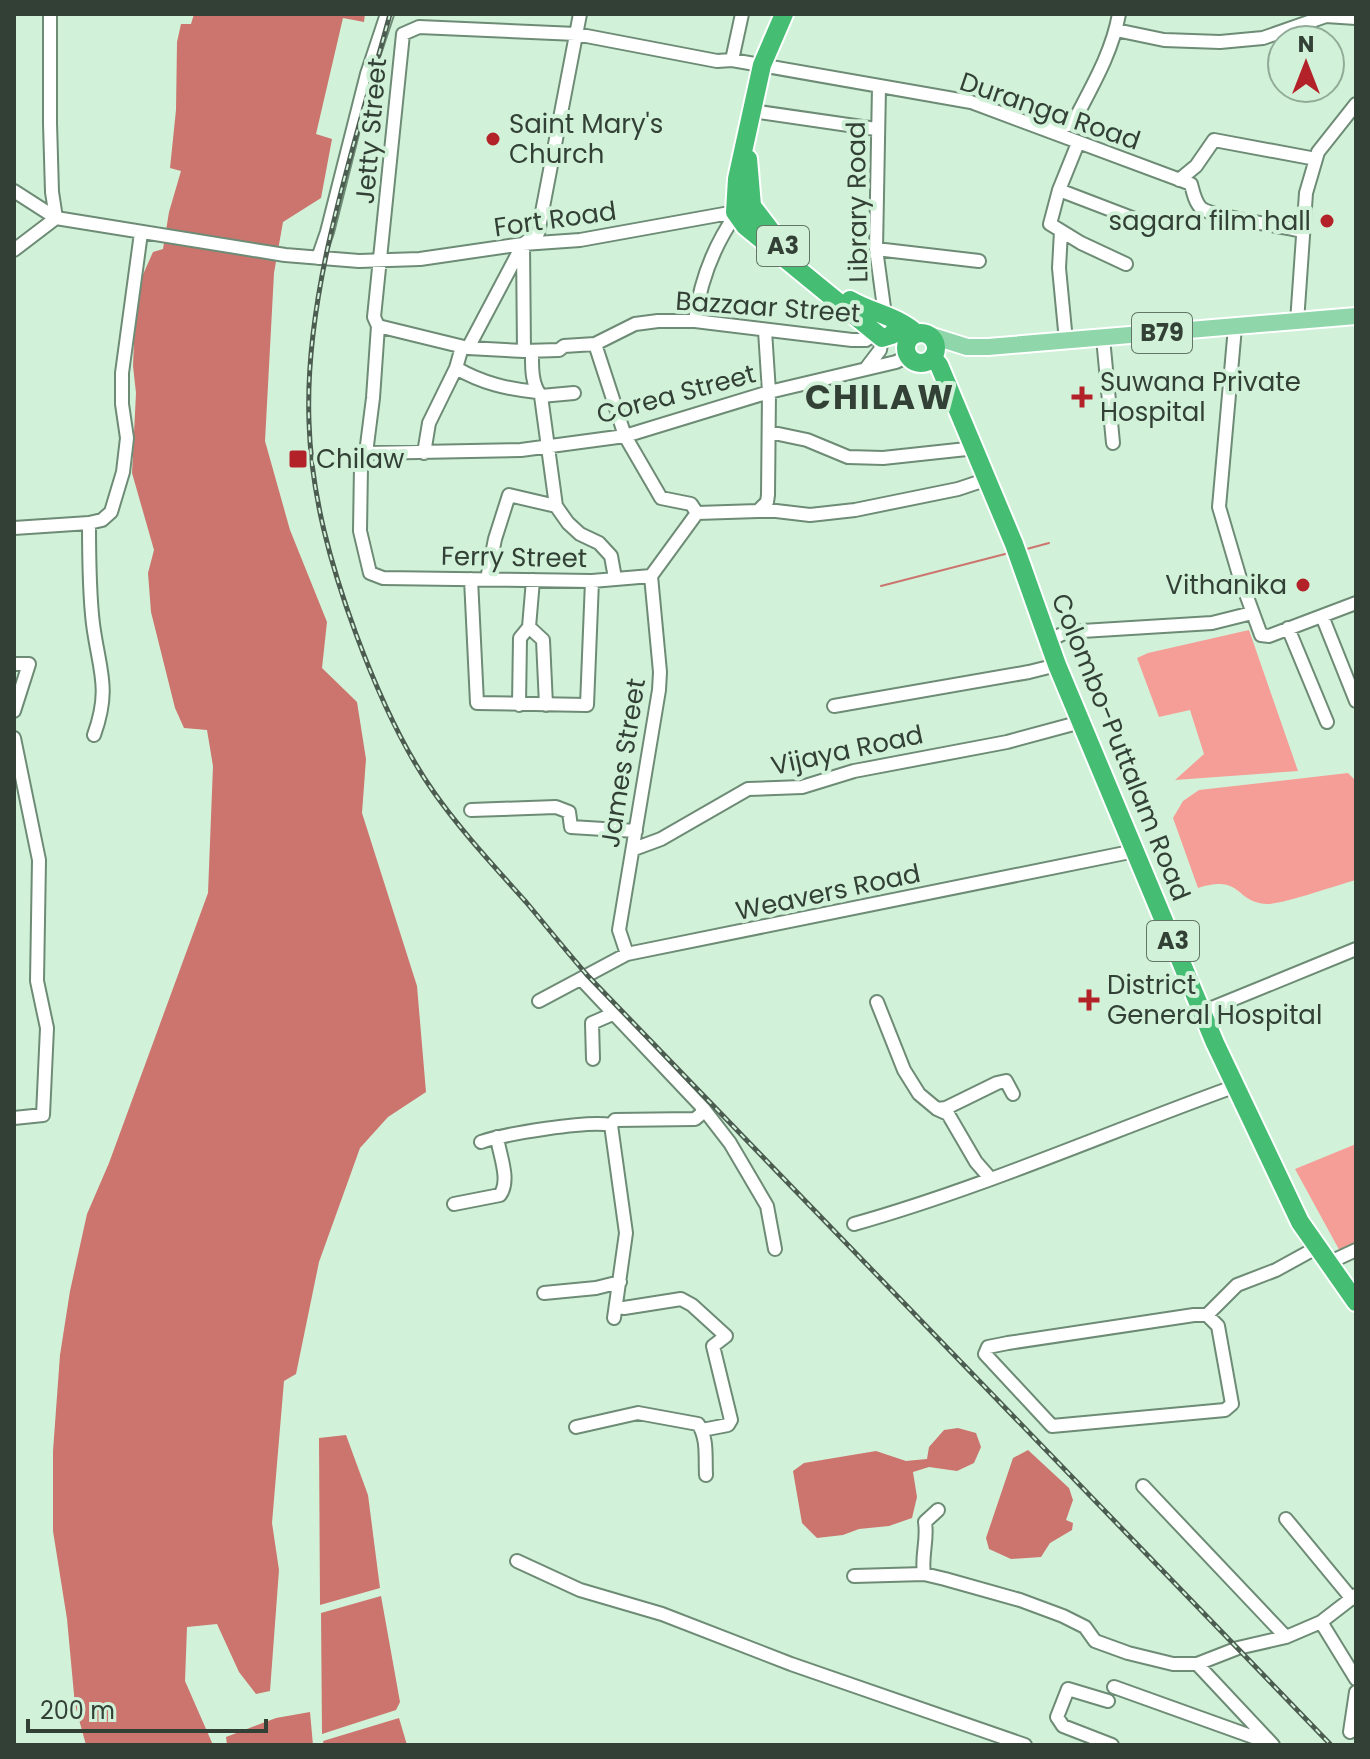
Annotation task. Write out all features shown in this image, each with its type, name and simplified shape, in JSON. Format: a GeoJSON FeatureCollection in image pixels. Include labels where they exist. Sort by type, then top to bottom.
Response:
{"type":"FeatureCollection","features":[{"type":"Feature","properties":{"kind":"highway","name":"A3"},"geometry":{"type":"LineString","coordinates":[[784,14],[762,65],[737,179],[745,226],[861,320],[883,325],[924,350]]}},
{"type":"Feature","properties":{"kind":"highway","name":"Colombo-Puttalam Road"},"geometry":{"type":"LineString","coordinates":[[924,350],[939,365],[976,448],[1057,665],[1202,1012],[1286,1196],[1316,1248],[1356,1302]]}},
{"type":"Feature","properties":{"kind":"main road","name":"B79"},"geometry":{"type":"LineString","coordinates":[[924,350],[1356,316]]}},
{"type":"Feature","properties":{"kind":"street"},"geometry":{"type":"LineString","coordinates":[[50,14],[52,192],[56,218]]}},
{"type":"Feature","properties":{"kind":"street"},"geometry":{"type":"LineString","coordinates":[[318,258],[367,74],[387,14]]}},
{"type":"Feature","properties":{"kind":"street"},"geometry":{"type":"LineString","coordinates":[[408,14],[408,30]]}},
{"type":"Feature","properties":{"kind":"street"},"geometry":{"type":"LineString","coordinates":[[424,453],[429,423],[465,347],[523,244],[538,233],[580,14]]}},
{"type":"Feature","properties":{"kind":"street"},"geometry":{"type":"LineString","coordinates":[[732,60],[742,14]]}},
{"type":"Feature","properties":{"kind":"street"},"geometry":{"type":"LineString","coordinates":[[1037,127],[1068,125],[1074,121],[1105,61],[1119,14]]}},
{"type":"Feature","properties":{"kind":"street"},"geometry":{"type":"LineString","coordinates":[[1116,30],[1164,40],[1220,42],[1263,38],[1326,16],[1356,18]]}},
{"type":"Feature","properties":{"kind":"street","name":"Jetty Street"},"geometry":{"type":"LineString","coordinates":[[380,261],[401,41],[408,30],[419,27],[576,34],[717,61],[762,65]]}},
{"type":"Feature","properties":{"kind":"street","name":"Duranga Road"},"geometry":{"type":"LineString","coordinates":[[762,65],[971,102],[1179,180]]}},
{"type":"Feature","properties":{"kind":"street","name":"Library Road"},"geometry":{"type":"LineString","coordinates":[[879,87],[876,249],[883,325]]}},
{"type":"Feature","properties":{"kind":"street"},"geometry":{"type":"LineString","coordinates":[[1297,322],[1306,193],[1318,152],[1356,104]]}},
{"type":"Feature","properties":{"kind":"street"},"geometry":{"type":"LineString","coordinates":[[752,111],[876,129]]}},
{"type":"Feature","properties":{"kind":"street"},"geometry":{"type":"LineString","coordinates":[[1179,180],[1196,166],[1214,140],[1316,159]]}},
{"type":"Feature","properties":{"kind":"street"},"geometry":{"type":"LineString","coordinates":[[1078,143],[1059,190],[1050,224],[1126,264]]}},
{"type":"Feature","properties":{"kind":"street"},"geometry":{"type":"LineString","coordinates":[[1179,180],[1191,184],[1200,207],[1210,214],[1302,231]]}},
{"type":"Feature","properties":{"kind":"street"},"geometry":{"type":"LineString","coordinates":[[1059,190],[1153,226]]}},
{"type":"Feature","properties":{"kind":"street"},"geometry":{"type":"LineString","coordinates":[[14,191],[56,218]]}},
{"type":"Feature","properties":{"kind":"street"},"geometry":{"type":"LineString","coordinates":[[695,321],[712,253],[740,210]]}},
{"type":"Feature","properties":{"kind":"street","name":"Fort Road"},"geometry":{"type":"LineString","coordinates":[[56,218],[285,255],[380,261],[435,258],[523,244],[580,240],[740,210]]}},
{"type":"Feature","properties":{"kind":"street"},"geometry":{"type":"LineString","coordinates":[[14,250],[56,218]]}},
{"type":"Feature","properties":{"kind":"street"},"geometry":{"type":"LineString","coordinates":[[1061,231],[1059,268],[1066,341]]}},
{"type":"Feature","properties":{"kind":"street"},"geometry":{"type":"LineString","coordinates":[[14,528],[89,523],[102,520],[111,512],[123,472],[127,438],[122,373],[141,233]]}},
{"type":"Feature","properties":{"kind":"street"},"geometry":{"type":"LineString","coordinates":[[523,244],[528,351],[550,447],[556,506],[580,534],[599,543],[611,556],[615,578]]}},
{"type":"Feature","properties":{"kind":"street"},"geometry":{"type":"LineString","coordinates":[[876,249],[979,261]]}},
{"type":"Feature","properties":{"kind":"street","name":"Ferry Street"},"geometry":{"type":"LineString","coordinates":[[380,261],[374,317],[378,326],[373,398],[366,453],[361,466],[360,531],[370,573],[383,578],[592,581],[651,576]]}},
{"type":"Feature","properties":{"kind":"street","name":"Bazzaar Street"},"geometry":{"type":"LineString","coordinates":[[378,326],[465,347],[528,351],[595,344],[635,324],[695,321],[859,340],[866,340],[883,325]]}},
{"type":"Feature","properties":{"kind":"street"},"geometry":{"type":"LineString","coordinates":[[867,367],[880,350],[883,325]]}},
{"type":"Feature","properties":{"kind":"street"},"geometry":{"type":"LineString","coordinates":[[1235,327],[1219,507],[1261,635],[1269,636],[1356,603]]}},
{"type":"Feature","properties":{"kind":"street"},"geometry":{"type":"LineString","coordinates":[[758,511],[767,502],[768,495],[769,392],[765,331]]}},
{"type":"Feature","properties":{"kind":"street"},"geometry":{"type":"LineString","coordinates":[[1103,338],[1113,443]]}},
{"type":"Feature","properties":{"kind":"street"},"geometry":{"type":"LineString","coordinates":[[595,344],[625,436],[661,498],[691,504],[697,513]]}},
{"type":"Feature","properties":{"kind":"street","name":"Corea Street"},"geometry":{"type":"LineString","coordinates":[[366,453],[550,447],[625,436],[769,392],[896,362],[924,350]]}},
{"type":"Feature","properties":{"kind":"street"},"geometry":{"type":"LineString","coordinates":[[456,368],[478,381],[508,389],[539,394],[574,393]]}},
{"type":"Feature","properties":{"kind":"street"},"geometry":{"type":"LineString","coordinates":[[769,432],[807,440],[848,457],[909,456],[976,448]]}},
{"type":"Feature","properties":{"kind":"street"},"geometry":{"type":"LineString","coordinates":[[697,513],[776,511],[810,515],[855,510],[958,489],[988,479]]}},
{"type":"Feature","properties":{"kind":"street"},"geometry":{"type":"LineString","coordinates":[[487,579],[509,495],[556,506]]}},
{"type":"Feature","properties":{"kind":"street"},"geometry":{"type":"LineString","coordinates":[[651,576],[697,513]]}},
{"type":"Feature","properties":{"kind":"street"},"geometry":{"type":"LineString","coordinates":[[89,523],[94,626],[103,672],[103,712],[94,735]]}},
{"type":"Feature","properties":{"kind":"street","name":"James Street"},"geometry":{"type":"LineString","coordinates":[[627,954],[619,930],[659,690],[651,576]]}},
{"type":"Feature","properties":{"kind":"street"},"geometry":{"type":"LineString","coordinates":[[471,579],[477,703],[519,705],[587,705],[592,581]]}},
{"type":"Feature","properties":{"kind":"street"},"geometry":{"type":"LineString","coordinates":[[519,705],[520,638],[529,627],[533,580]]}},
{"type":"Feature","properties":{"kind":"street"},"geometry":{"type":"LineString","coordinates":[[1048,641],[1066,632],[1212,623],[1252,613]]}},
{"type":"Feature","properties":{"kind":"street"},"geometry":{"type":"LineString","coordinates":[[1322,616],[1356,701]]}},
{"type":"Feature","properties":{"kind":"street"},"geometry":{"type":"LineString","coordinates":[[529,627],[543,640],[546,705]]}},
{"type":"Feature","properties":{"kind":"street"},"geometry":{"type":"LineString","coordinates":[[1288,628],[1327,722]]}},
{"type":"Feature","properties":{"kind":"street"},"geometry":{"type":"LineString","coordinates":[[14,664],[29,664],[14,711]]}},
{"type":"Feature","properties":{"kind":"street"},"geometry":{"type":"LineString","coordinates":[[834,706],[1057,665]]}},
{"type":"Feature","properties":{"kind":"street","name":"Vijaya Road"},"geometry":{"type":"LineString","coordinates":[[634,849],[661,839],[748,789],[802,787],[854,771],[1007,742],[1081,722]]}},
{"type":"Feature","properties":{"kind":"street"},"geometry":{"type":"LineString","coordinates":[[14,738],[39,860],[37,981],[47,1028],[43,1115],[14,1118]]}},
{"type":"Feature","properties":{"kind":"street"},"geometry":{"type":"LineString","coordinates":[[471,810],[556,807],[569,812],[571,827],[636,831]]}},
{"type":"Feature","properties":{"kind":"street","name":"Weavers Road"},"geometry":{"type":"LineString","coordinates":[[539,1001],[627,954],[1135,851]]}},
{"type":"Feature","properties":{"kind":"street"},"geometry":{"type":"LineString","coordinates":[[1202,1012],[1356,949]]}},
{"type":"Feature","properties":{"kind":"street"},"geometry":{"type":"LineString","coordinates":[[582,980],[703,1108],[730,1143],[767,1206],[775,1249]]}},
{"type":"Feature","properties":{"kind":"street"},"geometry":{"type":"LineString","coordinates":[[877,1002],[904,1070],[919,1094],[948,1114],[976,1162],[990,1178]]}},
{"type":"Feature","properties":{"kind":"street"},"geometry":{"type":"LineString","coordinates":[[593,1059],[592,1023],[615,1013]]}},
{"type":"Feature","properties":{"kind":"street"},"geometry":{"type":"LineString","coordinates":[[937,1109],[946,1108],[1006,1081],[1013,1094]]}},
{"type":"Feature","properties":{"kind":"street"},"geometry":{"type":"LineString","coordinates":[[854,1224],[935,1201],[1053,1157],[1121,1127],[1236,1086]]}},
{"type":"Feature","properties":{"kind":"street"},"geometry":{"type":"LineString","coordinates":[[702,1430],[728,1425],[731,1420],[713,1346],[726,1336],[681,1299],[615,1312],[626,1233],[611,1125],[615,1120],[695,1119],[703,1108]]}},
{"type":"Feature","properties":{"kind":"street"},"geometry":{"type":"LineString","coordinates":[[481,1142],[497,1137],[601,1123],[611,1125]]}},
{"type":"Feature","properties":{"kind":"street"},"geometry":{"type":"LineString","coordinates":[[454,1204],[500,1195],[504,1190],[505,1178],[497,1137]]}},
{"type":"Feature","properties":{"kind":"street"},"geometry":{"type":"LineString","coordinates":[[1207,1315],[1218,1326],[1232,1404],[1225,1410],[1052,1426],[985,1354],[988,1347],[1008,1343],[1207,1315],[1237,1285],[1276,1270],[1316,1248]]}},
{"type":"Feature","properties":{"kind":"street"},"geometry":{"type":"LineString","coordinates":[[1328,1263],[1356,1250]]}},
{"type":"Feature","properties":{"kind":"street"},"geometry":{"type":"LineString","coordinates":[[544,1293],[596,1288],[620,1282]]}},
{"type":"Feature","properties":{"kind":"street"},"geometry":{"type":"LineString","coordinates":[[576,1427],[638,1413],[698,1424],[702,1430],[706,1475]]}},
{"type":"Feature","properties":{"kind":"street"},"geometry":{"type":"LineString","coordinates":[[1143,1486],[1286,1637]]}},
{"type":"Feature","properties":{"kind":"street"},"geometry":{"type":"LineString","coordinates":[[924,1574],[925,1522],[938,1510]]}},
{"type":"Feature","properties":{"kind":"street"},"geometry":{"type":"LineString","coordinates":[[854,1576],[924,1574],[1020,1600],[1063,1616],[1085,1627],[1095,1641],[1128,1653],[1173,1664],[1197,1664],[1238,1648],[1286,1637],[1321,1622],[1354,1597],[1286,1519]]}},
{"type":"Feature","properties":{"kind":"street"},"geometry":{"type":"LineString","coordinates":[[517,1561],[580,1590],[662,1614],[791,1664],[1025,1745]]}},
{"type":"Feature","properties":{"kind":"street"},"geometry":{"type":"LineString","coordinates":[[1321,1622],[1356,1679]]}},
{"type":"Feature","properties":{"kind":"street"},"geometry":{"type":"LineString","coordinates":[[1197,1664],[1273,1745]]}},
{"type":"Feature","properties":{"kind":"street"},"geometry":{"type":"LineString","coordinates":[[1114,1687],[1273,1745]]}},
{"type":"Feature","properties":{"kind":"street"},"geometry":{"type":"LineString","coordinates":[[1108,1701],[1068,1689],[1057,1717],[1063,1726],[1112,1745]]}},
{"type":"Feature","properties":{"kind":"street"},"geometry":{"type":"LineString","coordinates":[[1350,1732],[1356,1692]]}},
{"type":"Feature","properties":{"kind":"shaded area"},"geometry":{"type":"Polygon","coordinates":[[[194,14],[365,14],[364,22],[343,18],[316,134],[332,139],[321,198],[283,222],[274,273],[265,441],[290,530],[327,622],[322,668],[357,702],[366,759],[362,813],[417,986],[426,1092],[388,1117],[360,1148],[319,1262],[296,1374],[284,1381],[272,1523],[279,1570],[270,1691],[256,1694],[239,1672],[217,1624],[187,1627],[185,1681],[213,1745],[86,1745],[75,1705],[67,1619],[53,1531],[53,1451],[60,1355],[87,1214],[109,1163],[208,893],[213,766],[207,730],[184,728],[175,708],[151,612],[148,573],[154,550],[132,473],[136,393],[133,366],[135,317],[141,279],[153,252],[163,249],[169,212],[181,171],[170,168],[176,110],[177,42],[181,24],[191,24],[194,14]]]}},
{"type":"Feature","properties":{"kind":"shaded area"},"geometry":{"type":"Polygon","coordinates":[[[1249,630],[1298,771],[1175,780],[1204,754],[1190,710],[1159,717],[1137,658],[1249,630]]]}},
{"type":"Feature","properties":{"kind":"shaded area"},"geometry":{"type":"Polygon","coordinates":[[[1348,773],[1356,781],[1356,880],[1266,904],[1248,899],[1231,886],[1223,884],[1198,888],[1173,818],[1183,801],[1199,790],[1348,773]]]}},
{"type":"Feature","properties":{"kind":"shaded area"},"geometry":{"type":"Polygon","coordinates":[[[1356,1144],[1356,1247],[1342,1255],[1295,1169],[1356,1144]]]}},
{"type":"Feature","properties":{"kind":"shaded area"},"geometry":{"type":"Polygon","coordinates":[[[958,1428],[976,1433],[981,1447],[974,1463],[957,1471],[929,1467],[913,1472],[917,1497],[912,1518],[889,1526],[817,1538],[802,1523],[793,1471],[804,1463],[876,1451],[906,1461],[927,1459],[929,1447],[944,1430],[958,1428]]]}},
{"type":"Feature","properties":{"kind":"shaded area"},"geometry":{"type":"Polygon","coordinates":[[[346,1435],[368,1495],[380,1588],[320,1605],[319,1438],[346,1435]]]}},
{"type":"Feature","properties":{"kind":"shaded area"},"geometry":{"type":"Polygon","coordinates":[[[1028,1450],[1069,1488],[1073,1500],[1066,1520],[1073,1523],[1072,1530],[1050,1543],[1041,1557],[1011,1559],[989,1549],[986,1538],[1013,1458],[1028,1450]]]}},
{"type":"Feature","properties":{"kind":"shaded area"},"geometry":{"type":"Polygon","coordinates":[[[381,1596],[400,1702],[396,1710],[322,1734],[321,1613],[381,1596]]]}},
{"type":"Feature","properties":{"kind":"shaded area"},"geometry":{"type":"Polygon","coordinates":[[[310,1712],[313,1745],[227,1745],[226,1737],[276,1718],[310,1712]]]}},
{"type":"Feature","properties":{"kind":"shaded area"},"geometry":{"type":"Polygon","coordinates":[[[399,1718],[407,1745],[324,1745],[323,1741],[399,1718]]]}},
{"type":"Feature","properties":{"kind":"waterway"},"geometry":{"type":"LineString","coordinates":[[1023,550],[1049,543]]}},
{"type":"Feature","properties":{"kind":"waterway"},"geometry":{"type":"LineString","coordinates":[[881,586],[1009,553]]}},
{"type":"Feature","properties":{"kind":"railway"},"geometry":{"type":"LineString","coordinates":[[390,14],[323,268],[310,372],[309,422],[318,503],[338,582],[372,675],[410,754],[455,820],[588,976],[1331,1745]]}},
{"type":"Feature","properties":{"kind":"place","name":"Saint Mary's Church"},"geometry":{"type":"Point","coordinates":[493,139]}},
{"type":"Feature","properties":{"kind":"place","name":"sagara film hall"},"geometry":{"type":"Point","coordinates":[1327,221]}},
{"type":"Feature","properties":{"kind":"place","name":"Suwana Private Hospital"},"geometry":{"type":"Point","coordinates":[1082,397]}},
{"type":"Feature","properties":{"kind":"place","name":"Chilaw"},"geometry":{"type":"Point","coordinates":[298,459]}},
{"type":"Feature","properties":{"kind":"place","name":"Vithanika"},"geometry":{"type":"Point","coordinates":[1303,585]}},
{"type":"Feature","properties":{"kind":"place","name":"District General Hospital"},"geometry":{"type":"Point","coordinates":[1089,1000]}},
{"type":"Feature","properties":{"kind":"district","name":"CHILAW"},"geometry":{"type":"Point","coordinates":[880,397]}}]}
